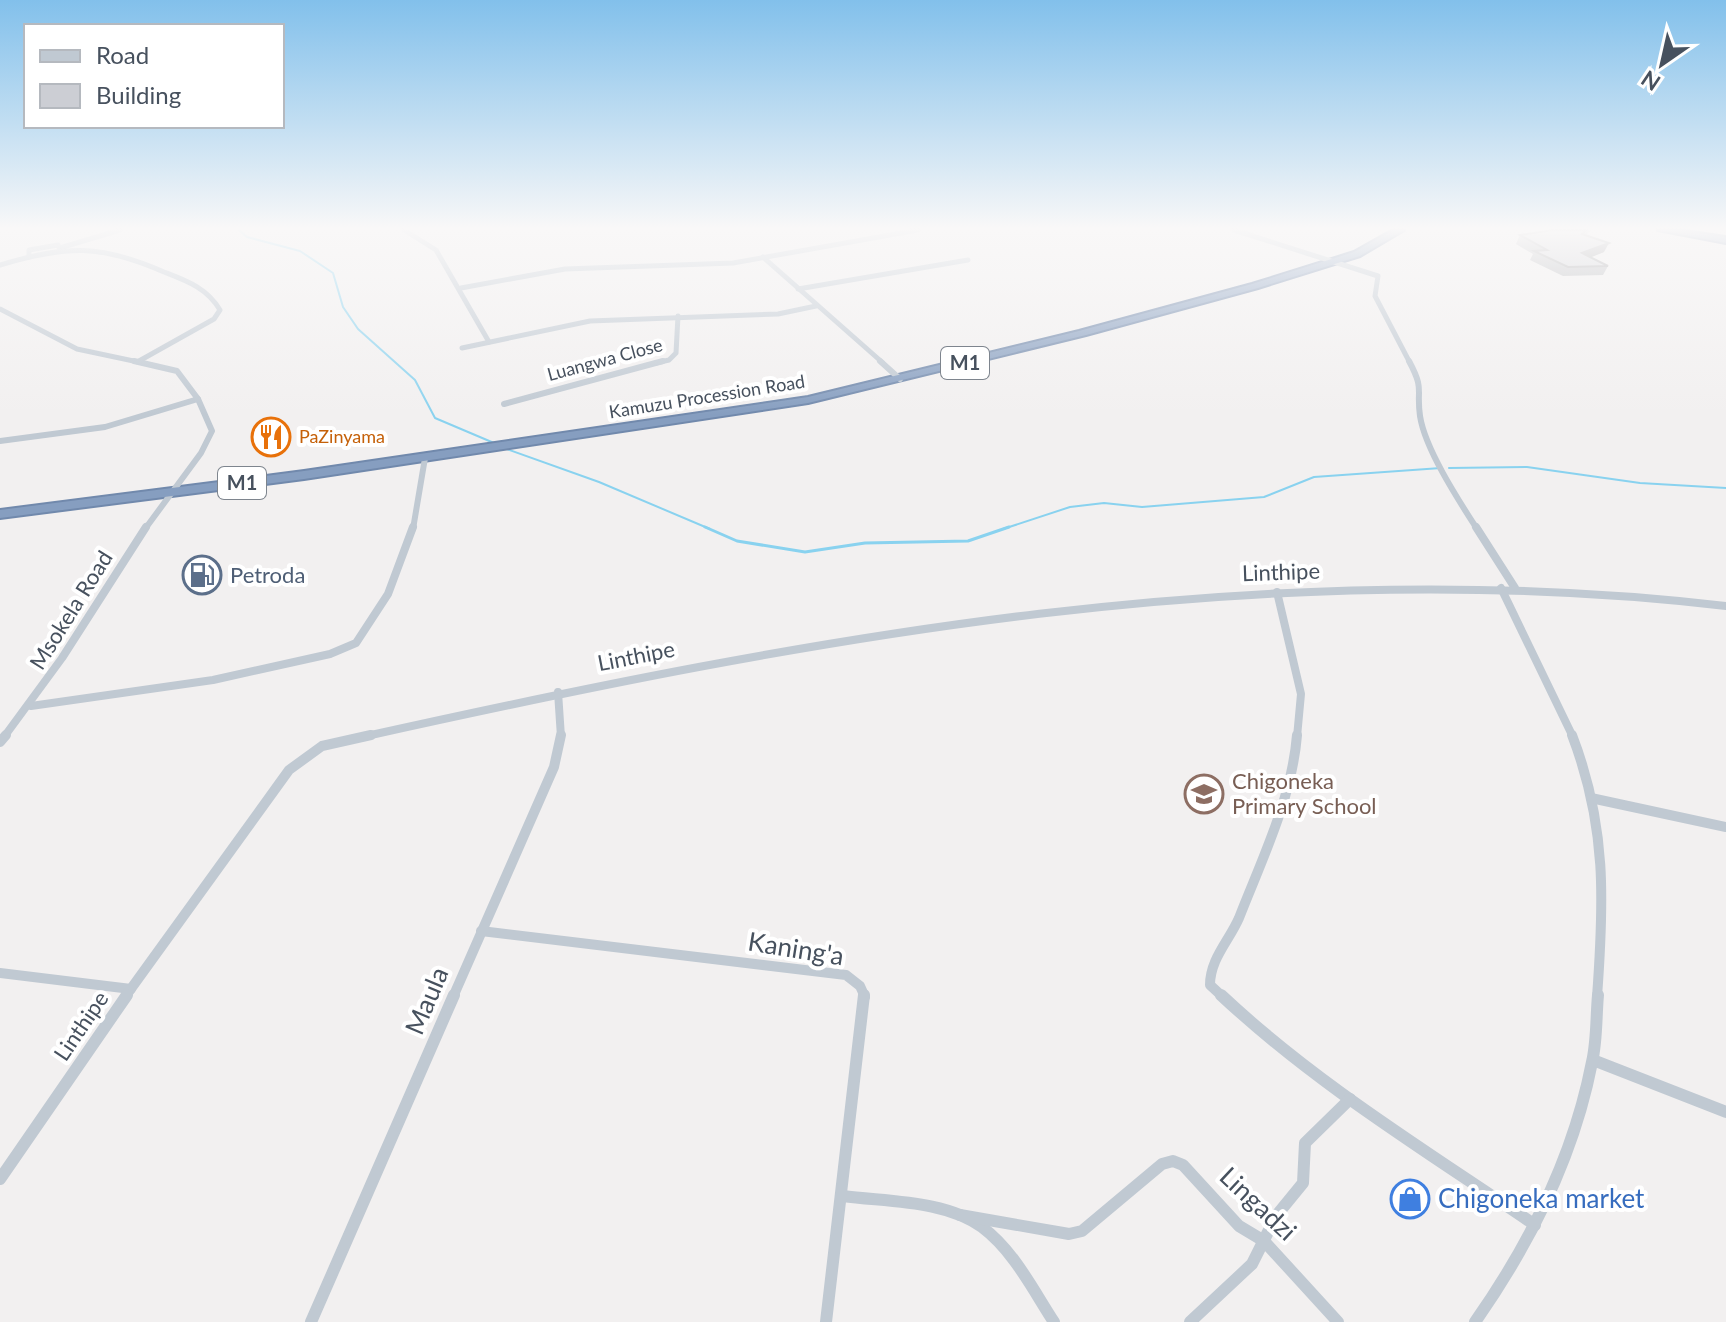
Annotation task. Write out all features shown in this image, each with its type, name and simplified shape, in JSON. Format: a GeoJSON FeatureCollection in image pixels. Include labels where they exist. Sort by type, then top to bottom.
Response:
{"type":"FeatureCollection","features":[{"type":"Feature","properties":{"kind":"highway","name":"Kamuzu Procession Road"},"geometry":{"type":"LineString","coordinates":[[0,514],[425,458],[753,410],[900,379],[1235,292]]}},
{"type":"Feature","properties":{"kind":"street"},"geometry":{"type":"LineString","coordinates":[[138,362],[214,319],[220,310],[215,300],[205,292]]}},
{"type":"Feature","properties":{"kind":"street"},"geometry":{"type":"LineString","coordinates":[[463,292],[489,342]]}},
{"type":"Feature","properties":{"kind":"street"},"geometry":{"type":"LineString","coordinates":[[801,292],[900,379]]}},
{"type":"Feature","properties":{"kind":"street"},"geometry":{"type":"LineString","coordinates":[[1376,292],[1375,296],[1421,384],[1420,416],[1427,438],[1465,510],[1515,588]]}},
{"type":"Feature","properties":{"kind":"street"},"geometry":{"type":"LineString","coordinates":[[462,348],[590,321],[778,314],[816,306]]}},
{"type":"Feature","properties":{"kind":"street"},"geometry":{"type":"LineString","coordinates":[[0,309],[77,349],[180,373],[198,399],[105,427],[0,441]]}},
{"type":"Feature","properties":{"kind":"street","name":"Luangwa Close"},"geometry":{"type":"LineString","coordinates":[[504,404],[669,360],[676,353],[678,316]]}},
{"type":"Feature","properties":{"kind":"street","name":"Msokela Road"},"geometry":{"type":"LineString","coordinates":[[0,742],[31,706],[168,493],[203,451],[212,431],[198,399]]}},
{"type":"Feature","properties":{"kind":"street"},"geometry":{"type":"LineString","coordinates":[[31,706],[213,680],[330,654],[356,643],[388,594],[406,551],[417,515],[425,458]]}},
{"type":"Feature","properties":{"kind":"street"},"geometry":{"type":"LineString","coordinates":[[1475,1322],[1518,1258],[1535,1225],[1593,1060],[1603,864],[1591,798],[1557,696],[1501,588]]}},
{"type":"Feature","properties":{"kind":"street","name":"Linthipe"},"geometry":{"type":"LineString","coordinates":[[0,1179],[131,989],[289,770],[311,751],[558,692],[885,631],[1084,607],[1277,592],[1501,588],[1573,590],[1726,606]]}},
{"type":"Feature","properties":{"kind":"street"},"geometry":{"type":"LineString","coordinates":[[1277,592],[1301,694],[1294,773],[1249,894],[1208,977],[1216,992],[1254,1026],[1350,1099],[1535,1225]]}},
{"type":"Feature","properties":{"kind":"street","name":"Maula"},"geometry":{"type":"LineString","coordinates":[[311,1322],[560,751],[558,692]]}},
{"type":"Feature","properties":{"kind":"street"},"geometry":{"type":"LineString","coordinates":[[1591,798],[1726,827]]}},
{"type":"Feature","properties":{"kind":"street","name":"Kaning'a"},"geometry":{"type":"LineString","coordinates":[[481,931],[846,975],[865,991],[826,1322]]}},
{"type":"Feature","properties":{"kind":"street"},"geometry":{"type":"LineString","coordinates":[[0,973],[131,989]]}},
{"type":"Feature","properties":{"kind":"street"},"geometry":{"type":"LineString","coordinates":[[1593,1060],[1726,1112]]}},
{"type":"Feature","properties":{"kind":"street"},"geometry":{"type":"LineString","coordinates":[[1190,1322],[1252,1264],[1276,1216],[1303,1183],[1305,1143],[1350,1099]]}},
{"type":"Feature","properties":{"kind":"street","name":"Lingadzi"},"geometry":{"type":"LineString","coordinates":[[960,1215],[1069,1234],[1082,1231],[1162,1164],[1173,1161],[1183,1165],[1239,1226],[1264,1241],[1338,1322]]}},
{"type":"Feature","properties":{"kind":"street"},"geometry":{"type":"LineString","coordinates":[[843,1196],[960,1215],[995,1238],[1054,1322]]}},
{"type":"Feature","properties":{"kind":"waterway"},"geometry":{"type":"LineString","coordinates":[[338,292],[343,307],[358,329],[415,380],[435,418],[494,443]]}},
{"type":"Feature","properties":{"kind":"waterway"},"geometry":{"type":"LineString","coordinates":[[501,447],[599,482],[710,529]]}},
{"type":"Feature","properties":{"kind":"waterway"},"geometry":{"type":"LineString","coordinates":[[1449,468],[1527,467],[1640,483],[1726,488]]}},
{"type":"Feature","properties":{"kind":"waterway"},"geometry":{"type":"LineString","coordinates":[[1007,528],[1070,507],[1104,503],[1142,507],[1264,497],[1314,477],[1441,468]]}},
{"type":"Feature","properties":{"kind":"waterway"},"geometry":{"type":"LineString","coordinates":[[705,527],[737,541],[805,552],[865,543],[968,541],[1007,528]]}},
{"type":"Feature","properties":{"kind":"place","name":"PaZinyama"},"geometry":{"type":"Point","coordinates":[271,437]}},
{"type":"Feature","properties":{"kind":"place","name":"Petroda"},"geometry":{"type":"Point","coordinates":[202,575]}},
{"type":"Feature","properties":{"kind":"place","name":"Chigoneka Primary School"},"geometry":{"type":"Point","coordinates":[1204,794]}},
{"type":"Feature","properties":{"kind":"place","name":"Chigoneka market"},"geometry":{"type":"Point","coordinates":[1410,1199]}}]}
